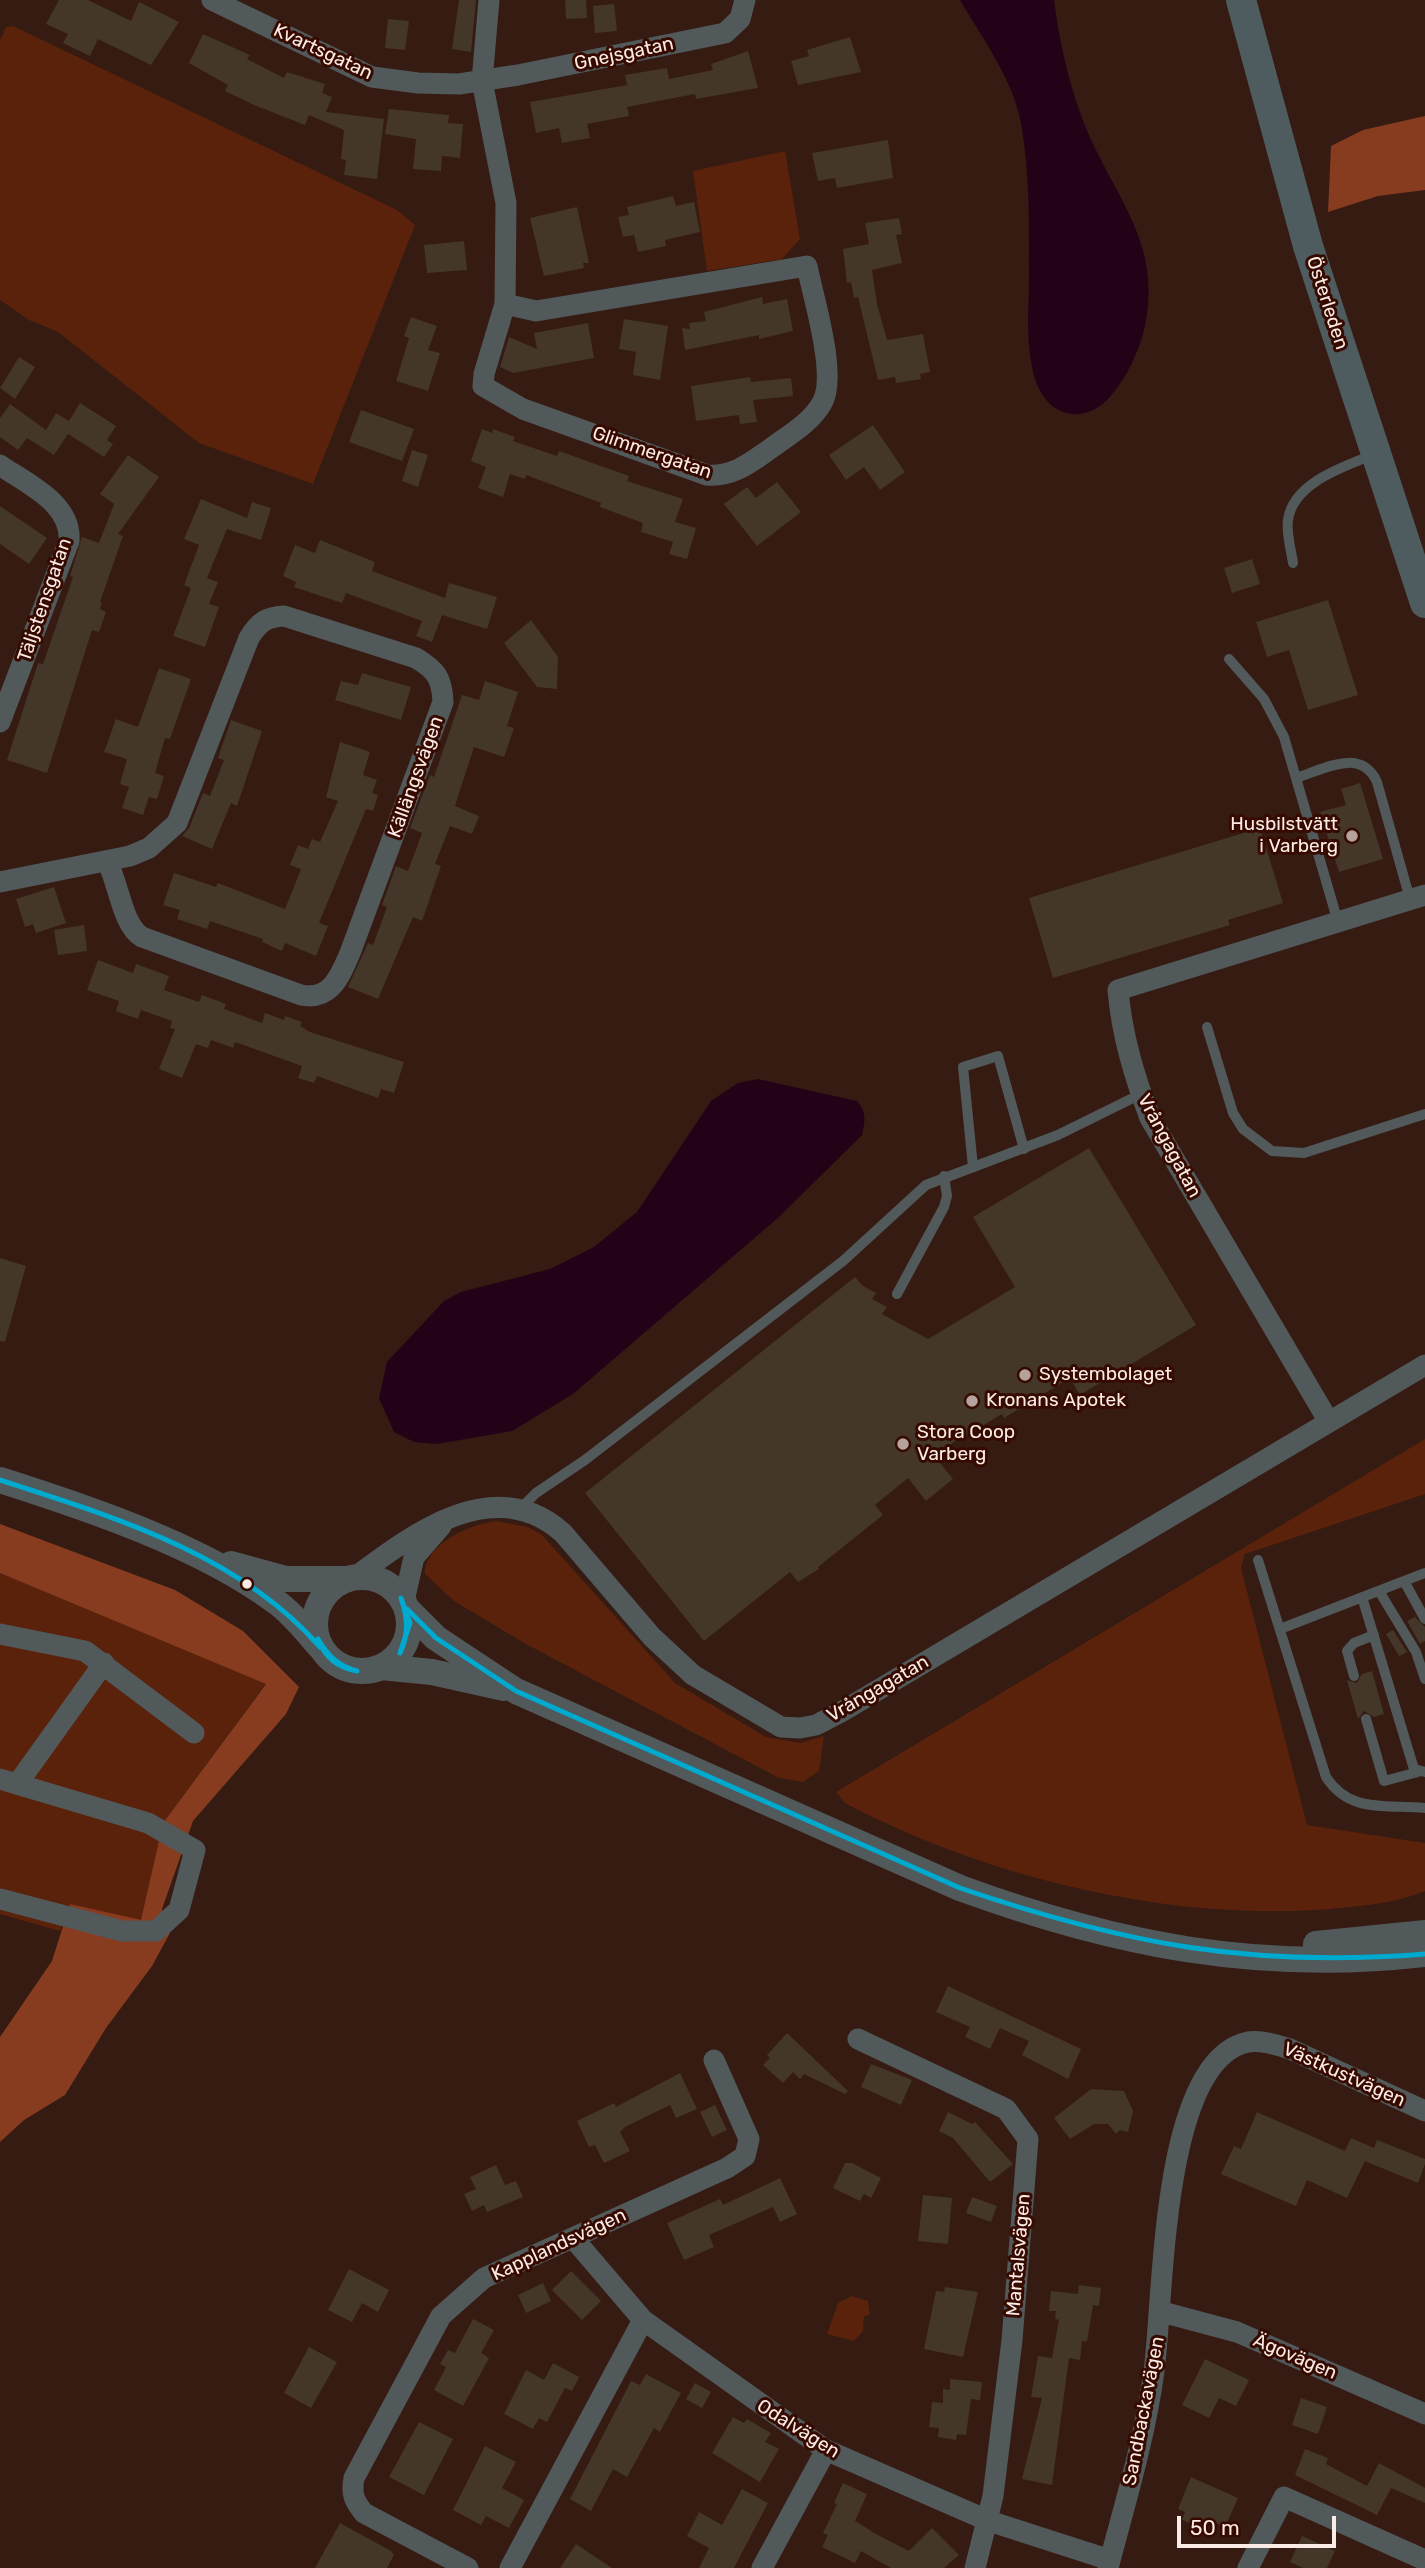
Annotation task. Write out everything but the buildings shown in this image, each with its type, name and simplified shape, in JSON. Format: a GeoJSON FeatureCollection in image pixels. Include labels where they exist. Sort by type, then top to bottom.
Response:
{"type":"FeatureCollection","features":[{"type":"Feature","properties":{"kind":"main road","name":"Österleden"},"geometry":{"type":"LineString","coordinates":[[1241,0],[1308,246],[1425,603]]}},
{"type":"Feature","properties":{"kind":"street","name":"Kvartsgatan"},"geometry":{"type":"LineString","coordinates":[[212,0],[372,77],[418,83],[482,81]]}},
{"type":"Feature","properties":{"kind":"street","name":"Glimmergatan"},"geometry":{"type":"LineString","coordinates":[[489,0],[482,81],[506,203],[506,304],[484,374],[484,386],[523,409],[707,475],[721,476],[749,464],[806,422],[824,401],[826,365],[807,265],[536,311],[506,304]]}},
{"type":"Feature","properties":{"kind":"street","name":"Gnejsgatan"},"geometry":{"type":"LineString","coordinates":[[482,81],[726,33],[740,19],[745,0]]}},
{"type":"Feature","properties":{"kind":"street","name":"Täljstensgatan"},"geometry":{"type":"LineString","coordinates":[[0,465],[57,506],[68,521],[69,531],[69,541],[0,722]]}},
{"type":"Feature","properties":{"kind":"street","name":"Källängsvägen"},"geometry":{"type":"LineString","coordinates":[[284,616],[416,658],[434,668],[442,682],[443,702],[350,953],[337,982],[326,993],[311,997],[301,995],[133,932],[121,893],[107,862],[149,848],[177,824],[235,672],[258,623],[270,617],[284,616]]}},
{"type":"Feature","properties":{"kind":"street"},"geometry":{"type":"LineString","coordinates":[[0,882],[107,862]]}},
{"type":"Feature","properties":{"kind":"street","name":"Vrångagatan"},"geometry":{"type":"LineString","coordinates":[[1329,1422],[1163,1142],[1141,1094],[1122,1032],[1118,990],[1417,897]]}},
{"type":"Feature","properties":{"kind":"street","name":"Vrångagatan"},"geometry":{"type":"LineString","coordinates":[[351,1578],[410,1537],[450,1518],[488,1506],[520,1509],[553,1524],[563,1533],[652,1637],[693,1675],[781,1727],[816,1725],[1425,1365]]}},
{"type":"Feature","properties":{"kind":"street"},"geometry":{"type":"LineString","coordinates":[[0,1480],[91,1512],[195,1555],[274,1600],[331,1660],[347,1669],[364,1671],[382,1667],[432,1672],[516,1691]]}},
{"type":"Feature","properties":{"kind":"street","name":"Vrångagatan"},"geometry":{"type":"LineString","coordinates":[[405,1605],[414,1557],[450,1518]]}},
{"type":"Feature","properties":{"kind":"street"},"geometry":{"type":"LineString","coordinates":[[195,1555],[286,1579],[371,1577],[386,1583],[436,1638],[516,1691],[960,1888],[1080,1928],[1144,1944],[1300,1962],[1425,1954]]}},
{"type":"Feature","properties":{"kind":"street"},"geometry":{"type":"LineString","coordinates":[[320,1647],[315,1630],[319,1604],[334,1586],[351,1578]]}},
{"type":"Feature","properties":{"kind":"street"},"geometry":{"type":"LineString","coordinates":[[382,1667],[396,1657],[406,1642],[410,1626],[405,1605]]}},
{"type":"Feature","properties":{"kind":"street"},"geometry":{"type":"LineString","coordinates":[[0,1634],[85,1651],[194,1733]]}},
{"type":"Feature","properties":{"kind":"street"},"geometry":{"type":"LineString","coordinates":[[0,1899],[122,1931],[156,1931],[179,1910],[195,1850],[148,1823],[9,1781],[104,1663]]}},
{"type":"Feature","properties":{"kind":"street"},"geometry":{"type":"LineString","coordinates":[[1206,1952],[1425,1933]]}},
{"type":"Feature","properties":{"kind":"street","name":"Mantalsvägen"},"geometry":{"type":"LineString","coordinates":[[858,2039],[1006,2109],[1028,2138],[1012,2340],[989,2521],[975,2568]]}},
{"type":"Feature","properties":{"kind":"street","name":"Västkustvägen"},"geometry":{"type":"LineString","coordinates":[[1163,2252],[1169,2198],[1192,2107],[1210,2068],[1234,2048],[1249,2042],[1290,2049],[1425,2111]]}},
{"type":"Feature","properties":{"kind":"street","name":"Kapplandsvägen"},"geometry":{"type":"LineString","coordinates":[[468,2568],[364,2513],[355,2502],[352,2491],[354,2478],[441,2316],[484,2278],[727,2168],[745,2156],[749,2139],[714,2060]]}},
{"type":"Feature","properties":{"kind":"street","name":"Odalvägen"},"geometry":{"type":"LineString","coordinates":[[573,2238],[643,2320],[708,2370],[827,2451],[989,2521],[1109,2564]]}},
{"type":"Feature","properties":{"kind":"street","name":"Sandbackavägen"},"geometry":{"type":"LineString","coordinates":[[1109,2564],[1141,2443],[1162,2312],[1163,2252]]}},
{"type":"Feature","properties":{"kind":"street","name":"Ägovägen"},"geometry":{"type":"LineString","coordinates":[[1162,2312],[1237,2332],[1425,2414]]}},
{"type":"Feature","properties":{"kind":"street"},"geometry":{"type":"LineString","coordinates":[[510,2568],[643,2320]]}},
{"type":"Feature","properties":{"kind":"street"},"geometry":{"type":"LineString","coordinates":[[762,2568],[827,2451]]}},
{"type":"Feature","properties":{"kind":"street"},"geometry":{"type":"LineString","coordinates":[[1248,2568],[1284,2497],[1425,2560]]}},
{"type":"Feature","properties":{"kind":"lane"},"geometry":{"type":"LineString","coordinates":[[1293,563],[1287,528],[1291,509],[1297,500],[1318,480],[1375,454]]}},
{"type":"Feature","properties":{"kind":"lane"},"geometry":{"type":"LineString","coordinates":[[1229,659],[1264,699],[1275,719],[1296,778],[1338,922]]}},
{"type":"Feature","properties":{"kind":"lane"},"geometry":{"type":"LineString","coordinates":[[1296,778],[1350,761],[1368,768],[1377,782],[1417,897]]}},
{"type":"Feature","properties":{"kind":"lane"},"geometry":{"type":"LineString","coordinates":[[1207,1027],[1233,1113],[1250,1135],[1272,1151],[1304,1153],[1425,1114]]}},
{"type":"Feature","properties":{"kind":"lane"},"geometry":{"type":"LineString","coordinates":[[973,1167],[963,1067],[998,1056],[1024,1149]]}},
{"type":"Feature","properties":{"kind":"lane"},"geometry":{"type":"LineString","coordinates":[[520,1509],[536,1493],[584,1460],[843,1261],[912,1195],[944,1177],[1024,1149],[1141,1094]]}},
{"type":"Feature","properties":{"kind":"lane"},"geometry":{"type":"LineString","coordinates":[[897,1294],[944,1207],[947,1196],[944,1177]]}},
{"type":"Feature","properties":{"kind":"lane"},"geometry":{"type":"LineString","coordinates":[[1258,1560],[1326,1777],[1336,1793],[1352,1802],[1425,1808]]}},
{"type":"Feature","properties":{"kind":"lane"},"geometry":{"type":"LineString","coordinates":[[1280,1629],[1425,1573]]}},
{"type":"Feature","properties":{"kind":"lane"},"geometry":{"type":"LineString","coordinates":[[1404,1581],[1425,1619]]}},
{"type":"Feature","properties":{"kind":"lane"},"geometry":{"type":"LineString","coordinates":[[1379,1591],[1416,1652],[1425,1679]]}},
{"type":"Feature","properties":{"kind":"lane"},"geometry":{"type":"LineString","coordinates":[[1362,1598],[1414,1769],[1422,1772]]}},
{"type":"Feature","properties":{"kind":"lane"},"geometry":{"type":"LineString","coordinates":[[1354,1676],[1347,1651],[1354,1643],[1374,1635]]}},
{"type":"Feature","properties":{"kind":"lane"},"geometry":{"type":"LineString","coordinates":[[1366,1719],[1384,1781],[1422,1772]]}},
{"type":"Feature","properties":{"kind":"shaded area"},"geometry":{"type":"Polygon","coordinates":[[[960,0],[1054,0],[1066,68],[1076,101],[1088,133],[1124,203],[1142,248],[1149,298],[1139,346],[1126,375],[1114,392],[1101,405],[1086,413],[1071,414],[1057,409],[1043,395],[1035,379],[1029,340],[1028,200],[1021,123],[1004,75],[960,0]]]}},
{"type":"Feature","properties":{"kind":"shaded area"},"geometry":{"type":"Polygon","coordinates":[[[13,26],[397,210],[415,225],[313,484],[199,443],[58,332],[29,320],[0,300],[0,40],[6,27],[13,26]]]}},
{"type":"Feature","properties":{"kind":"shaded area"},"geometry":{"type":"Polygon","coordinates":[[[1425,116],[1425,190],[1378,196],[1328,212],[1331,146],[1363,130],[1425,116]]]}},
{"type":"Feature","properties":{"kind":"shaded area"},"geometry":{"type":"Polygon","coordinates":[[[785,151],[800,239],[782,259],[707,271],[693,171],[785,151]]]}},
{"type":"Feature","properties":{"kind":"shaded area"},"geometry":{"type":"Polygon","coordinates":[[[758,1079],[857,1101],[864,1117],[862,1135],[779,1217],[573,1394],[512,1431],[437,1444],[414,1442],[394,1432],[379,1398],[387,1362],[444,1301],[461,1292],[550,1269],[594,1247],[637,1212],[711,1101],[738,1083],[758,1079]]]}},
{"type":"Feature","properties":{"kind":"shaded area"},"geometry":{"type":"Polygon","coordinates":[[[1425,1439],[1425,1494],[1245,1554],[1241,1568],[1307,1825],[1425,1843],[1425,1891],[1385,1902],[1316,1910],[1256,1911],[1134,1899],[1073,1887],[955,1852],[898,1829],[845,1803],[836,1792],[1425,1439]]]}},
{"type":"Feature","properties":{"kind":"shaded area"},"geometry":{"type":"Polygon","coordinates":[[[496,1521],[528,1527],[542,1535],[675,1683],[766,1737],[801,1743],[824,1736],[819,1771],[803,1782],[779,1778],[524,1643],[454,1601],[425,1574],[432,1553],[462,1531],[496,1521]]]}},
{"type":"Feature","properties":{"kind":"shaded area"},"geometry":{"type":"Polygon","coordinates":[[[0,1524],[175,1590],[243,1631],[299,1687],[286,1714],[193,1821],[162,1909],[170,1933],[152,1966],[106,2028],[65,2095],[24,2120],[0,2142],[0,2037],[52,1961],[70,1904],[141,1920],[163,1823],[266,1684],[0,1573],[0,1524]]]}},
{"type":"Feature","properties":{"kind":"shaded area"},"geometry":{"type":"Polygon","coordinates":[[[0,1573],[266,1683],[163,1823],[141,1921],[70,1904],[60,1931],[0,1914],[0,1573]]]}},
{"type":"Feature","properties":{"kind":"shaded area"},"geometry":{"type":"Polygon","coordinates":[[[852,2296],[868,2301],[870,2314],[864,2317],[863,2331],[854,2341],[827,2334],[838,2303],[852,2296]]]}},
{"type":"Feature","properties":{"kind":"transit line"},"geometry":{"type":"LineString","coordinates":[[0,1480],[130,1525],[213,1563],[252,1587],[288,1615],[320,1647]]}},
{"type":"Feature","properties":{"kind":"transit line"},"geometry":{"type":"LineString","coordinates":[[400,1653],[406,1626],[401,1598]]}},
{"type":"Feature","properties":{"kind":"transit line"},"geometry":{"type":"LineString","coordinates":[[400,1653],[410,1623],[401,1598]]}},
{"type":"Feature","properties":{"kind":"transit line"},"geometry":{"type":"LineString","coordinates":[[407,1609],[436,1638],[516,1691],[960,1888],[1077,1924],[1189,1947],[1302,1957],[1425,1954]]}},
{"type":"Feature","properties":{"kind":"transit line"},"geometry":{"type":"LineString","coordinates":[[318,1639],[334,1660],[357,1671]]}},
{"type":"Feature","properties":{"kind":"transit line"},"geometry":{"type":"LineString","coordinates":[[318,1639],[324,1652],[333,1661],[357,1671]]}},
{"type":"Feature","properties":{"kind":"place","name":"Husbilstvätt i Varberg"},"geometry":{"type":"Point","coordinates":[1352,836]}},
{"type":"Feature","properties":{"kind":"place","name":"Systembolaget"},"geometry":{"type":"Point","coordinates":[1025,1375]}},
{"type":"Feature","properties":{"kind":"place","name":"Kronans Apotek"},"geometry":{"type":"Point","coordinates":[972,1401]}},
{"type":"Feature","properties":{"kind":"place","name":"Stora Coop Varberg"},"geometry":{"type":"Point","coordinates":[903,1444]}}]}
